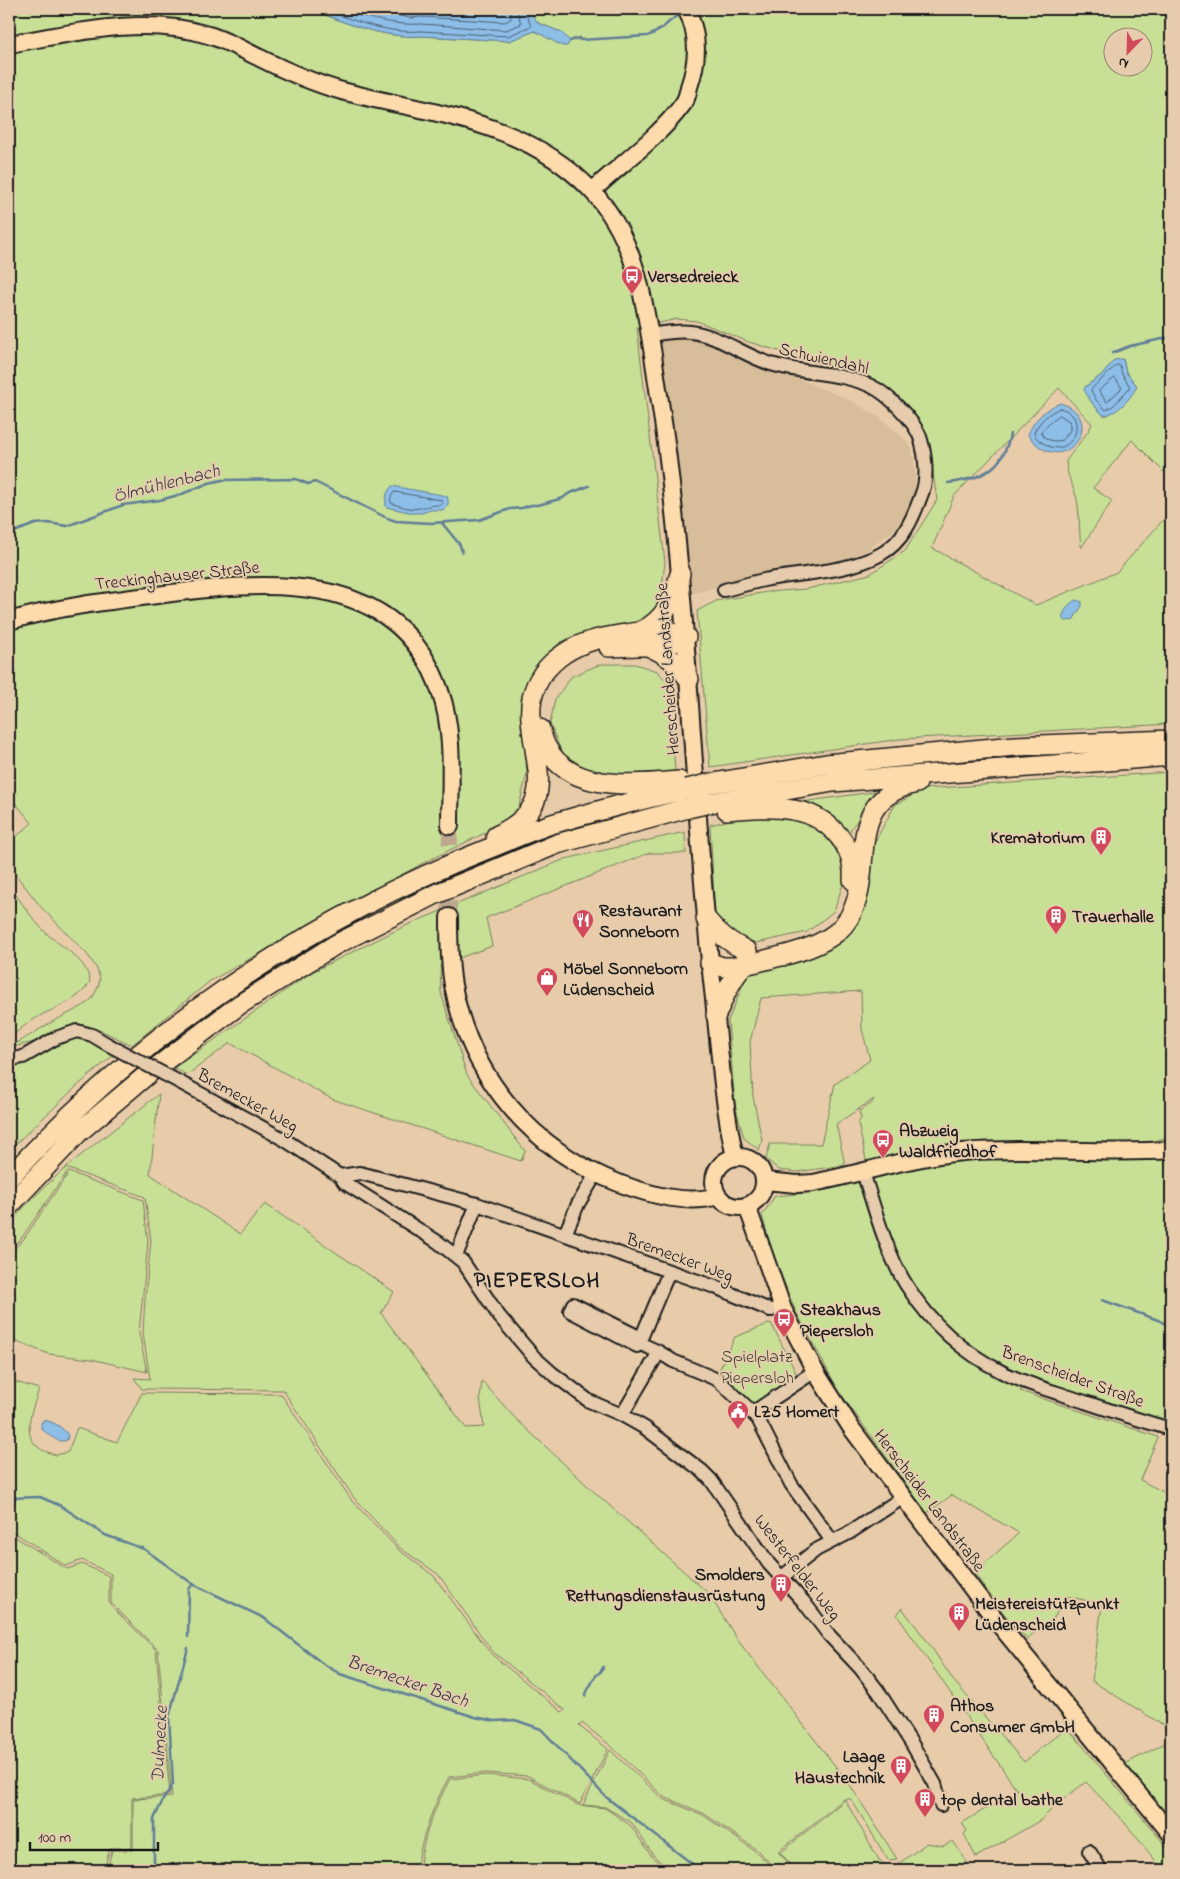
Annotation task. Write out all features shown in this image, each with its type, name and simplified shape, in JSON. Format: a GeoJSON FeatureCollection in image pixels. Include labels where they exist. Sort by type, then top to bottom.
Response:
{"type":"FeatureCollection","features":[{"type":"Feature","properties":{"kind":"highway"},"geometry":{"type":"LineString","coordinates":[[644,638],[650,627],[666,611],[673,598],[680,574]]}},
{"type":"Feature","properties":{"kind":"highway"},"geometry":{"type":"LineString","coordinates":[[440,868],[471,849],[506,832],[519,823],[532,805],[536,796],[539,778],[530,719],[531,707],[537,683],[558,656],[580,644],[599,639],[644,638],[667,645],[686,637]]}},
{"type":"Feature","properties":{"kind":"highway"},"geometry":{"type":"LineString","coordinates":[[687,785],[615,784],[589,779],[569,771],[551,754],[540,732],[538,709],[543,691],[552,674],[575,655],[644,638],[675,661],[689,679]]}},
{"type":"Feature","properties":{"kind":"highway"},"geometry":{"type":"LineString","coordinates":[[9,1178],[37,1147],[89,1098],[181,1022],[280,954],[385,894],[440,868],[554,823],[687,785],[826,764],[996,748],[1171,740]]}},
{"type":"Feature","properties":{"kind":"highway"},"geometry":{"type":"LineString","coordinates":[[9,1206],[78,1132],[141,1079],[239,1005],[327,950],[385,918],[436,894],[557,844],[683,811],[833,782],[1171,756]]}},
{"type":"Feature","properties":{"kind":"highway"},"geometry":{"type":"LineString","coordinates":[[706,919],[715,931],[746,957],[802,950],[823,941],[839,930],[849,918],[855,906],[859,894],[863,840],[871,815],[886,796],[896,789],[908,785],[975,771]]}},
{"type":"Feature","properties":{"kind":"highway"},"geometry":{"type":"LineString","coordinates":[[710,807],[780,808],[807,814],[825,824],[839,836],[846,846],[854,874],[850,896],[844,911],[824,933],[801,942],[746,957],[726,967],[710,963]]}},
{"type":"Feature","properties":{"kind":"highway"},"geometry":{"type":"LineString","coordinates":[[716,1015],[728,987],[746,957]]}},
{"type":"Feature","properties":{"kind":"main road"},"geometry":{"type":"LineString","coordinates":[[592,191],[666,125],[684,103],[692,80],[696,48],[693,29],[686,9]]}},
{"type":"Feature","properties":{"kind":"main road","name":"Herscheider Landstraße"},"geometry":{"type":"LineString","coordinates":[[9,44],[109,28],[151,26],[194,31],[227,41],[300,77],[332,88],[465,119],[525,141],[550,156],[592,191],[617,226],[632,256],[643,297],[650,335],[675,519],[686,637],[710,963],[723,1094],[735,1157]]}},
{"type":"Feature","properties":{"kind":"main road","name":"Treckinghauser Straße"},"geometry":{"type":"LineString","coordinates":[[9,621],[62,609],[134,597],[207,588],[261,585],[299,586],[325,591],[359,602],[382,613],[400,628],[423,654],[440,690],[450,741],[450,826]]}},
{"type":"Feature","properties":{"kind":"main road"},"geometry":{"type":"LineString","coordinates":[[449,917],[453,986],[466,1033],[477,1059],[513,1110],[537,1135],[566,1156],[596,1174],[636,1190],[668,1197],[700,1200],[718,1196]]}},
{"type":"Feature","properties":{"kind":"main road"},"geometry":{"type":"LineString","coordinates":[[765,1181],[797,1184],[813,1183],[924,1158],[960,1152],[992,1150],[1141,1152],[1171,1150]]}},
{"type":"Feature","properties":{"kind":"main road"},"geometry":{"type":"LineString","coordinates":[[735,1157],[746,1158],[757,1164],[762,1171],[765,1181],[760,1197],[753,1204],[738,1207],[730,1206],[718,1196],[714,1184],[716,1170],[724,1161],[735,1157]]}},
{"type":"Feature","properties":{"kind":"main road","name":"Herscheider Landstraße"},"geometry":{"type":"LineString","coordinates":[[747,1206],[783,1309],[815,1371],[852,1429],[902,1498],[1035,1669],[1171,1834]]}},
{"type":"Feature","properties":{"kind":"street","name":"Schwiendahl"},"geometry":{"type":"LineString","coordinates":[[650,335],[691,332],[712,338],[772,364],[872,386],[900,409],[921,440],[925,464],[924,490],[912,522],[897,540],[882,553],[860,563],[763,580],[724,590]]}},
{"type":"Feature","properties":{"kind":"street","name":"Bremecker Weg"},"geometry":{"type":"LineString","coordinates":[[9,1060],[23,1057],[56,1038],[77,1031],[92,1035],[285,1140],[340,1176],[360,1173],[477,1204],[715,1287],[770,1310],[783,1309]]}},
{"type":"Feature","properties":{"kind":"street","name":"Brenscheider Straße"},"geometry":{"type":"LineString","coordinates":[[863,1172],[888,1245],[906,1284],[923,1309],[952,1339],[1002,1372],[1026,1382],[1110,1411],[1171,1429]]}},
{"type":"Feature","properties":{"kind":"street"},"geometry":{"type":"LineString","coordinates":[[565,1234],[578,1204],[596,1174]]}},
{"type":"Feature","properties":{"kind":"street","name":"Westerfelder Weg"},"geometry":{"type":"LineString","coordinates":[[340,1176],[345,1183],[438,1242],[456,1256],[468,1268],[499,1316],[534,1357],[583,1398],[622,1415],[644,1428],[707,1475],[769,1564],[878,1691],[935,1784],[941,1805]]}},
{"type":"Feature","properties":{"kind":"street"},"geometry":{"type":"LineString","coordinates":[[456,1256],[477,1204]]}},
{"type":"Feature","properties":{"kind":"street"},"geometry":{"type":"LineString","coordinates":[[669,1272],[640,1341],[637,1346],[570,1311],[573,1304],[640,1341],[673,1361],[718,1380],[752,1413],[770,1441],[791,1484],[832,1541]]}},
{"type":"Feature","properties":{"kind":"street"},"geometry":{"type":"LineString","coordinates":[[622,1415],[659,1352]]}},
{"type":"Feature","properties":{"kind":"street"},"geometry":{"type":"LineString","coordinates":[[752,1413],[815,1371]]}},
{"type":"Feature","properties":{"kind":"street"},"geometry":{"type":"LineString","coordinates":[[782,1577],[816,1550],[850,1533],[902,1498]]}},
{"type":"Feature","properties":{"kind":"street"},"geometry":{"type":"LineString","coordinates":[[1089,1851],[1101,1870]]}},
{"type":"Feature","properties":{"kind":"shaded area"},"geometry":{"type":"Polygon","coordinates":[[[661,339],[702,339],[852,401],[880,418],[904,438],[912,449],[915,469],[915,494],[906,521],[856,559],[760,576],[693,593],[661,339]]]}},
{"type":"Feature","properties":{"kind":"green space"},"geometry":{"type":"Polygon","coordinates":[[[9,9],[312,9],[365,29],[394,35],[509,41],[535,31],[554,40],[561,32],[538,23],[528,9],[1171,9],[1171,479],[1132,440],[1093,488],[1112,501],[1081,548],[1077,499],[1066,461],[1092,424],[1059,388],[954,496],[932,548],[1036,605],[1117,572],[1171,511],[1171,724],[900,739],[710,767],[697,611],[716,601],[767,592],[807,589],[870,574],[905,551],[937,500],[929,446],[861,376],[749,342],[697,321],[677,319],[637,328],[665,562],[660,603],[639,626],[560,642],[529,682],[522,718],[527,774],[516,818],[425,862],[210,981],[132,1045],[102,1031],[80,1027],[65,1028],[46,1039],[9,1048],[50,1023],[83,1006],[92,999],[100,979],[97,969],[87,954],[41,907],[9,866],[9,843],[32,823],[9,795],[9,9]],[[1123,359],[1085,387],[1092,403],[1103,415],[1108,415],[1137,386],[1126,372],[1123,359]]]}},
{"type":"Feature","properties":{"kind":"green space"},"geometry":{"type":"Polygon","coordinates":[[[601,664],[635,664],[657,671],[669,684],[675,771],[625,776],[587,769],[562,753],[550,724],[555,699],[572,676],[601,664]]]}},
{"type":"Feature","properties":{"kind":"green space"},"geometry":{"type":"Polygon","coordinates":[[[1171,772],[1171,1137],[1143,1143],[960,1144],[867,1164],[858,1123],[861,1119],[859,1111],[871,1104],[874,1099],[836,1124],[845,1165],[797,1172],[779,1170],[766,1159],[770,1144],[821,1144],[835,1084],[870,1060],[862,1029],[861,991],[761,998],[750,1042],[753,1097],[762,1140],[759,1150],[744,1138],[735,1105],[728,1021],[747,975],[813,956],[854,926],[867,888],[872,847],[895,805],[924,789],[1171,772]]]}},
{"type":"Feature","properties":{"kind":"green space"},"geometry":{"type":"Polygon","coordinates":[[[879,791],[850,830],[846,875],[834,911],[807,932],[756,943],[732,934],[715,917],[710,825],[802,802],[879,791]]]}},
{"type":"Feature","properties":{"kind":"green space"},"geometry":{"type":"Polygon","coordinates":[[[685,832],[686,853],[649,853],[486,918],[492,946],[440,965],[441,993],[467,1075],[525,1151],[521,1161],[332,1099],[230,1043],[187,1075],[174,1068],[312,972],[405,926],[565,859],[685,832]]]}},
{"type":"Feature","properties":{"kind":"green space"},"geometry":{"type":"Polygon","coordinates":[[[9,885],[47,934],[79,960],[88,973],[90,981],[86,988],[74,999],[32,1020],[9,1039],[9,885]]]}},
{"type":"Feature","properties":{"kind":"green space"},"geometry":{"type":"Polygon","coordinates":[[[84,1037],[116,1053],[76,1087],[9,1150],[9,1066],[24,1063],[58,1043],[84,1037]]]}},
{"type":"Feature","properties":{"kind":"green space"},"geometry":{"type":"Polygon","coordinates":[[[159,1094],[150,1174],[240,1234],[265,1204],[394,1292],[381,1313],[466,1428],[484,1427],[480,1398],[482,1381],[514,1417],[592,1490],[708,1593],[739,1642],[850,1785],[897,1859],[888,1860],[851,1799],[844,1799],[778,1852],[795,1870],[777,1870],[756,1849],[703,1813],[664,1797],[611,1746],[582,1723],[579,1726],[608,1749],[580,1804],[528,1776],[485,1773],[449,1777],[428,1822],[416,1870],[107,1870],[112,1850],[133,1850],[133,1799],[172,1797],[158,1650],[111,1603],[111,1574],[82,1560],[66,1566],[9,1529],[9,1382],[16,1382],[39,1389],[30,1419],[30,1434],[33,1441],[40,1448],[56,1455],[68,1452],[77,1428],[117,1442],[142,1393],[281,1394],[352,1501],[399,1550],[434,1576],[491,1654],[562,1712],[565,1710],[492,1651],[438,1574],[400,1548],[354,1498],[283,1390],[142,1389],[134,1378],[150,1379],[143,1333],[151,1241],[145,1197],[69,1169],[20,1240],[9,1251],[9,1224],[26,1205],[81,1155],[159,1094]]]}},
{"type":"Feature","properties":{"kind":"green space"},"geometry":{"type":"Polygon","coordinates":[[[1171,1155],[1171,1424],[1027,1375],[1020,1391],[1158,1437],[1140,1480],[1171,1496],[1171,1730],[1092,1681],[1102,1604],[1066,1596],[1054,1618],[1030,1636],[1028,1640],[1008,1619],[974,1573],[1019,1533],[952,1495],[927,1513],[840,1393],[796,1312],[774,1258],[762,1215],[775,1196],[805,1193],[857,1179],[960,1157],[1171,1155]]]}},
{"type":"Feature","properties":{"kind":"green space"},"geometry":{"type":"Polygon","coordinates":[[[69,1172],[143,1200],[148,1242],[139,1333],[147,1372],[91,1359],[49,1354],[9,1339],[9,1254],[23,1240],[69,1172]]]}},
{"type":"Feature","properties":{"kind":"green space","name":"Spielplatz Piepersloh"},"geometry":{"type":"Polygon","coordinates":[[[771,1323],[797,1375],[794,1379],[753,1405],[748,1403],[718,1373],[735,1337],[771,1323]]]}},
{"type":"Feature","properties":{"kind":"green space"},"geometry":{"type":"Polygon","coordinates":[[[9,1533],[67,1569],[82,1564],[109,1576],[109,1604],[156,1650],[170,1795],[132,1798],[132,1848],[110,1848],[104,1870],[9,1870],[9,1533]]]}},
{"type":"Feature","properties":{"kind":"green space"},"geometry":{"type":"Polygon","coordinates":[[[902,1608],[953,1680],[1024,1762],[1067,1727],[1171,1852],[1171,1870],[1163,1870],[1125,1823],[1086,1782],[1059,1802],[1041,1820],[976,1857],[964,1834],[967,1831],[962,1823],[1017,1790],[897,1615],[902,1608]]]}},
{"type":"Feature","properties":{"kind":"green space"},"geometry":{"type":"Polygon","coordinates":[[[1171,1740],[1171,1821],[1125,1764],[1171,1740]]]}},
{"type":"Feature","properties":{"kind":"green space"},"geometry":{"type":"Polygon","coordinates":[[[610,1750],[663,1799],[703,1815],[755,1851],[775,1870],[669,1870],[654,1856],[632,1823],[605,1807],[583,1805],[610,1750]]]}},
{"type":"Feature","properties":{"kind":"green space"},"geometry":{"type":"Polygon","coordinates":[[[486,1775],[529,1779],[578,1805],[605,1808],[631,1826],[653,1858],[667,1870],[419,1870],[430,1823],[450,1779],[486,1775]]]}},
{"type":"Feature","properties":{"kind":"green space"},"geometry":{"type":"Polygon","coordinates":[[[845,1800],[879,1860],[887,1866],[894,1867],[927,1843],[943,1846],[953,1841],[967,1862],[953,1870],[797,1870],[780,1853],[845,1800]]]}},
{"type":"Feature","properties":{"kind":"water"},"geometry":{"type":"Polygon","coordinates":[[[312,9],[528,9],[538,23],[561,32],[570,41],[567,46],[562,46],[535,31],[509,41],[394,35],[365,29],[312,9]]]}},
{"type":"Feature","properties":{"kind":"water"},"geometry":{"type":"Polygon","coordinates":[[[1123,359],[1126,372],[1137,386],[1132,395],[1119,409],[1103,415],[1092,403],[1084,390],[1085,387],[1103,374],[1114,360],[1123,359]]]}},
{"type":"Feature","properties":{"kind":"water"},"geometry":{"type":"Polygon","coordinates":[[[1060,403],[1074,410],[1081,421],[1081,432],[1076,443],[1067,450],[1055,453],[1042,448],[1028,435],[1040,416],[1049,408],[1060,403]]]}},
{"type":"Feature","properties":{"kind":"water"},"geometry":{"type":"Polygon","coordinates":[[[392,486],[447,496],[448,504],[443,510],[430,510],[422,513],[386,507],[386,496],[392,486]]]}},
{"type":"Feature","properties":{"kind":"water"},"geometry":{"type":"Polygon","coordinates":[[[1076,600],[1082,602],[1082,606],[1073,620],[1066,621],[1062,618],[1064,613],[1069,605],[1076,600]]]}},
{"type":"Feature","properties":{"kind":"water"},"geometry":{"type":"Polygon","coordinates":[[[43,1420],[54,1423],[63,1429],[68,1435],[67,1440],[56,1440],[41,1428],[43,1420]]]}},
{"type":"Feature","properties":{"kind":"waterway"},"geometry":{"type":"LineString","coordinates":[[570,41],[579,38],[580,40],[652,35],[677,16]]}},
{"type":"Feature","properties":{"kind":"waterway","name":"Ölmühlenbach"},"geometry":{"type":"LineString","coordinates":[[1112,353],[1130,346],[1171,337]]}},
{"type":"Feature","properties":{"kind":"waterway","name":"Ölmühlenbach"},"geometry":{"type":"LineString","coordinates":[[948,483],[971,479],[989,470],[1002,456],[1010,434]]}},
{"type":"Feature","properties":{"kind":"waterway","name":"Ölmühlenbach"},"geometry":{"type":"LineString","coordinates":[[9,534],[35,524],[48,523],[67,526],[123,505],[160,500],[222,480],[296,479],[308,484],[315,482],[387,518],[396,521],[431,523],[479,520],[510,509],[538,505],[563,498],[568,494],[589,486]]}},
{"type":"Feature","properties":{"kind":"waterway"},"geometry":{"type":"LineString","coordinates":[[442,523],[460,545],[462,552]]}},
{"type":"Feature","properties":{"kind":"waterway"},"geometry":{"type":"LineString","coordinates":[[1102,1300],[1158,1320],[1171,1327]]}},
{"type":"Feature","properties":{"kind":"waterway","name":"Bremecker Bach"},"geometry":{"type":"LineString","coordinates":[[9,1498],[40,1497],[61,1506],[105,1535],[144,1549],[193,1584],[264,1618],[322,1663],[340,1674],[475,1717],[495,1721],[515,1720],[541,1729],[606,1797],[700,1870]]}},
{"type":"Feature","properties":{"kind":"waterway","name":"Dulmecke"},"geometry":{"type":"LineString","coordinates":[[188,1637],[189,1589],[193,1584]]}},
{"type":"Feature","properties":{"kind":"waterway","name":"Dulmecke"},"geometry":{"type":"LineString","coordinates":[[154,1870],[154,1819],[173,1784],[169,1717],[188,1648]]}},
{"type":"Feature","properties":{"kind":"waterway"},"geometry":{"type":"LineString","coordinates":[[585,1696],[595,1677],[603,1667]]}},
{"type":"Feature","properties":{"kind":"tunnel"},"geometry":{"type":"LineString","coordinates":[[449,917],[450,826]]}},
{"type":"Feature","properties":{"kind":"place","name":"Versedreieck"},"geometry":{"type":"Point","coordinates":[632,295]}},
{"type":"Feature","properties":{"kind":"place","name":"Krematorium"},"geometry":{"type":"Point","coordinates":[1101,856]}},
{"type":"Feature","properties":{"kind":"place","name":"Trauerhalle"},"geometry":{"type":"Point","coordinates":[1056,935]}},
{"type":"Feature","properties":{"kind":"place","name":"Restaurant Sonneborn"},"geometry":{"type":"Point","coordinates":[583,939]}},
{"type":"Feature","properties":{"kind":"place","name":"Möbel Sonneborn Lüdenscheid"},"geometry":{"type":"Point","coordinates":[547,997]}},
{"type":"Feature","properties":{"kind":"place","name":"Abzweig Waldfriedhof"},"geometry":{"type":"Point","coordinates":[883,1159]}},
{"type":"Feature","properties":{"kind":"place","name":"Steakhaus Piepersloh"},"geometry":{"type":"Point","coordinates":[784,1338]}},
{"type":"Feature","properties":{"kind":"place","name":"LZ5 Homert"},"geometry":{"type":"Point","coordinates":[738,1430]}},
{"type":"Feature","properties":{"kind":"place","name":"Smolders Rettungsdienstausrüstung"},"geometry":{"type":"Point","coordinates":[781,1603]}},
{"type":"Feature","properties":{"kind":"place","name":"Meistereistützpunkt Lüdenscheid"},"geometry":{"type":"Point","coordinates":[959,1632]}},
{"type":"Feature","properties":{"kind":"place","name":"Athos Consumer GmbH"},"geometry":{"type":"Point","coordinates":[934,1734]}},
{"type":"Feature","properties":{"kind":"place","name":"Laage Haustechnik"},"geometry":{"type":"Point","coordinates":[901,1785]}},
{"type":"Feature","properties":{"kind":"place","name":"top dental bathe"},"geometry":{"type":"Point","coordinates":[925,1818]}},
{"type":"Feature","properties":{"kind":"district","name":"PIEPERSLOH"},"geometry":{"type":"Point","coordinates":[537,1279]}}]}
